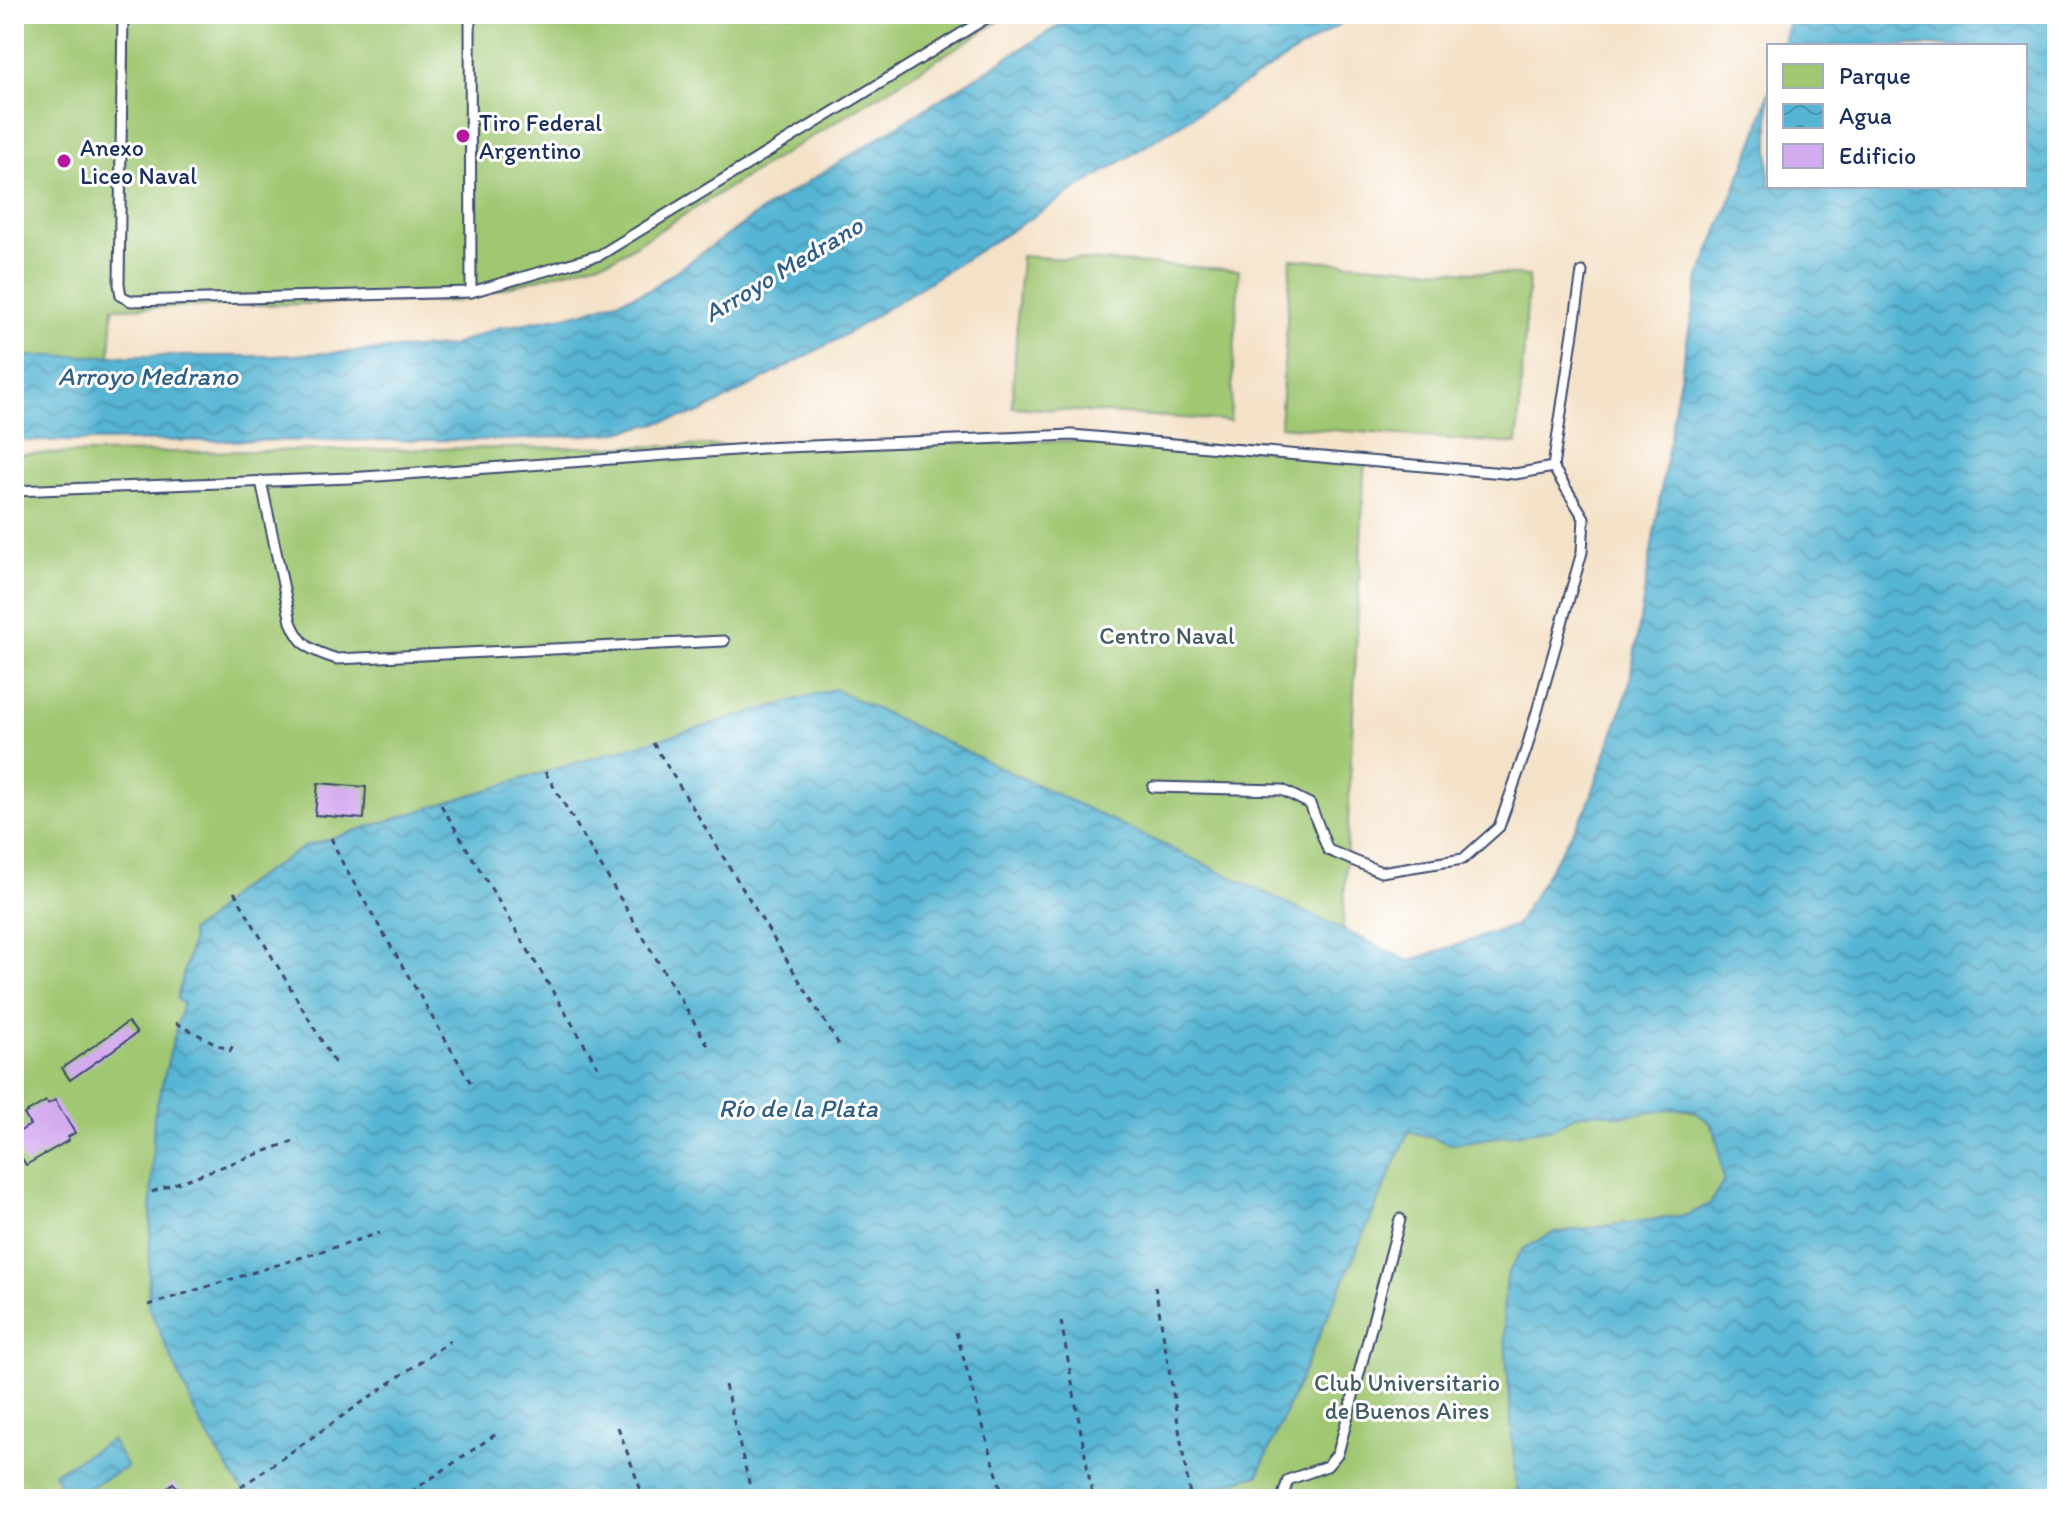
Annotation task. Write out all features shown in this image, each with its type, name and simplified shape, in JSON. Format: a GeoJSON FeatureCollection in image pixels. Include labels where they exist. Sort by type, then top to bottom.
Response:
{"type":"FeatureCollection","features":[{"type":"Feature","properties":{"kind":"lane"},"geometry":{"type":"LineString","coordinates":[[123,14],[119,284],[121,296],[131,301],[471,292],[600,255],[993,14]]}},
{"type":"Feature","properties":{"kind":"lane"},"geometry":{"type":"LineString","coordinates":[[470,14],[471,292]]}},
{"type":"Feature","properties":{"kind":"lane"},"geometry":{"type":"LineString","coordinates":[[1153,787],[1282,790],[1310,804],[1328,850],[1381,872],[1463,859],[1499,827],[1527,747],[1582,552],[1584,518],[1553,467],[1582,272]]}},
{"type":"Feature","properties":{"kind":"lane"},"geometry":{"type":"LineString","coordinates":[[14,491],[350,478],[762,448],[1072,435],[1515,474],[1553,467]]}},
{"type":"Feature","properties":{"kind":"lane"},"geometry":{"type":"LineString","coordinates":[[261,481],[291,622],[298,639],[315,652],[337,659],[724,641]]}},
{"type":"Feature","properties":{"kind":"lane"},"geometry":{"type":"LineString","coordinates":[[1282,1499],[1288,1480],[1327,1466],[1338,1453],[1400,1219]]}},
{"type":"Feature","properties":{"kind":"lane"},"geometry":{"type":"LineString","coordinates":[[14,1489],[22,1499]]}},
{"type":"Feature","properties":{"kind":"path"},"geometry":{"type":"LineString","coordinates":[[653,743],[841,1048]]}},
{"type":"Feature","properties":{"kind":"path"},"geometry":{"type":"LineString","coordinates":[[545,772],[710,1049]]}},
{"type":"Feature","properties":{"kind":"path"},"geometry":{"type":"LineString","coordinates":[[441,805],[598,1067]]}},
{"type":"Feature","properties":{"kind":"path"},"geometry":{"type":"LineString","coordinates":[[331,838],[344,866],[472,1085]]}},
{"type":"Feature","properties":{"kind":"path"},"geometry":{"type":"LineString","coordinates":[[234,892],[337,1067]]}},
{"type":"Feature","properties":{"kind":"path"},"geometry":{"type":"LineString","coordinates":[[176,1023],[230,1051],[235,1042]]}},
{"type":"Feature","properties":{"kind":"path"},"geometry":{"type":"LineString","coordinates":[[152,1192],[299,1139]]}},
{"type":"Feature","properties":{"kind":"path"},"geometry":{"type":"LineString","coordinates":[[148,1305],[380,1233]]}},
{"type":"Feature","properties":{"kind":"path"},"geometry":{"type":"LineString","coordinates":[[1155,1286],[1190,1495]]}},
{"type":"Feature","properties":{"kind":"path"},"geometry":{"type":"LineString","coordinates":[[1061,1321],[1093,1499]]}},
{"type":"Feature","properties":{"kind":"path"},"geometry":{"type":"LineString","coordinates":[[956,1332],[1004,1499]]}},
{"type":"Feature","properties":{"kind":"path"},"geometry":{"type":"LineString","coordinates":[[241,1487],[450,1341]]}},
{"type":"Feature","properties":{"kind":"path"},"geometry":{"type":"LineString","coordinates":[[725,1385],[753,1499]]}},
{"type":"Feature","properties":{"kind":"path"},"geometry":{"type":"LineString","coordinates":[[618,1427],[644,1499]]}},
{"type":"Feature","properties":{"kind":"path"},"geometry":{"type":"LineString","coordinates":[[401,1499],[499,1432]]}},
{"type":"Feature","properties":{"kind":"green space","name":"Tiro Federal Argentino"},"geometry":{"type":"Polygon","coordinates":[[[14,14],[1011,14],[614,258],[457,301],[113,308],[110,356],[14,356],[14,14]]]}},
{"type":"Feature","properties":{"kind":"green space"},"geometry":{"type":"Polygon","coordinates":[[[1021,256],[1239,270],[1230,421],[1012,407],[1021,256]]]}},
{"type":"Feature","properties":{"kind":"green space"},"geometry":{"type":"Polygon","coordinates":[[[1291,259],[1529,276],[1517,444],[1280,426],[1291,259]]]}},
{"type":"Feature","properties":{"kind":"green space","name":"Centro Naval"},"geometry":{"type":"Polygon","coordinates":[[[1075,441],[1365,455],[1343,930],[834,689],[545,772],[304,847],[234,892],[207,920],[190,931],[192,941],[177,999],[183,1003],[154,1116],[148,1305],[202,1427],[248,1499],[14,1499],[14,454],[1075,441]]]}},
{"type":"Feature","properties":{"kind":"green space","name":"Club Universitario de Buenos Aires"},"geometry":{"type":"Polygon","coordinates":[[[1675,1109],[1701,1116],[1714,1132],[1724,1181],[1710,1204],[1688,1215],[1553,1233],[1508,1272],[1503,1310],[1517,1499],[1173,1499],[1258,1475],[1409,1131],[1452,1143],[1553,1128],[1575,1115],[1600,1112],[1621,1116],[1675,1109]]]}},
{"type":"Feature","properties":{"kind":"water","name":"Arroyo Medrano"},"geometry":{"type":"Polygon","coordinates":[[[1077,14],[1356,14],[838,339],[700,413],[614,433],[509,440],[14,441],[14,356],[274,356],[451,346],[497,328],[582,313],[649,290],[767,207],[1077,14]]]}},
{"type":"Feature","properties":{"kind":"water","name":"Río de la Plata"},"geometry":{"type":"Polygon","coordinates":[[[1791,14],[2057,14],[2057,1499],[1517,1499],[1503,1310],[1508,1273],[1523,1249],[1553,1233],[1688,1215],[1710,1204],[1724,1181],[1717,1138],[1711,1123],[1691,1109],[1675,1109],[1621,1116],[1600,1112],[1575,1115],[1554,1128],[1452,1144],[1409,1131],[1258,1475],[1173,1499],[248,1499],[202,1427],[148,1305],[154,1116],[183,1003],[177,999],[192,941],[190,932],[207,920],[234,892],[304,847],[545,772],[834,689],[1409,961],[1516,925],[1587,808],[1629,687],[1699,278],[1756,136],[1767,98],[1767,188],[2027,188],[2027,44],[1783,44],[1791,14]]]}},
{"type":"Feature","properties":{"kind":"water"},"geometry":{"type":"Polygon","coordinates":[[[111,1440],[127,1467],[68,1499],[54,1473],[111,1440]]]}},
{"type":"Feature","properties":{"kind":"building"},"geometry":{"type":"Polygon","coordinates":[[[318,783],[366,787],[364,819],[315,815],[318,783]]]}},
{"type":"Feature","properties":{"kind":"building"},"geometry":{"type":"Polygon","coordinates":[[[128,1022],[137,1033],[70,1080],[62,1068],[128,1022]]]}},
{"type":"Feature","properties":{"kind":"building"},"geometry":{"type":"Polygon","coordinates":[[[55,1100],[75,1133],[68,1137],[69,1140],[26,1165],[14,1145],[14,1135],[30,1125],[24,1114],[46,1101],[48,1104],[55,1100]]]}},
{"type":"Feature","properties":{"kind":"building"},"geometry":{"type":"Polygon","coordinates":[[[173,1483],[189,1499],[156,1499],[173,1483]]]}},
{"type":"Feature","properties":{"kind":"place","name":"Tiro Federal Argentino"},"geometry":{"type":"Point","coordinates":[463,136]}},
{"type":"Feature","properties":{"kind":"place","name":"Anexo Liceo Naval"},"geometry":{"type":"Point","coordinates":[64,161]}}]}
